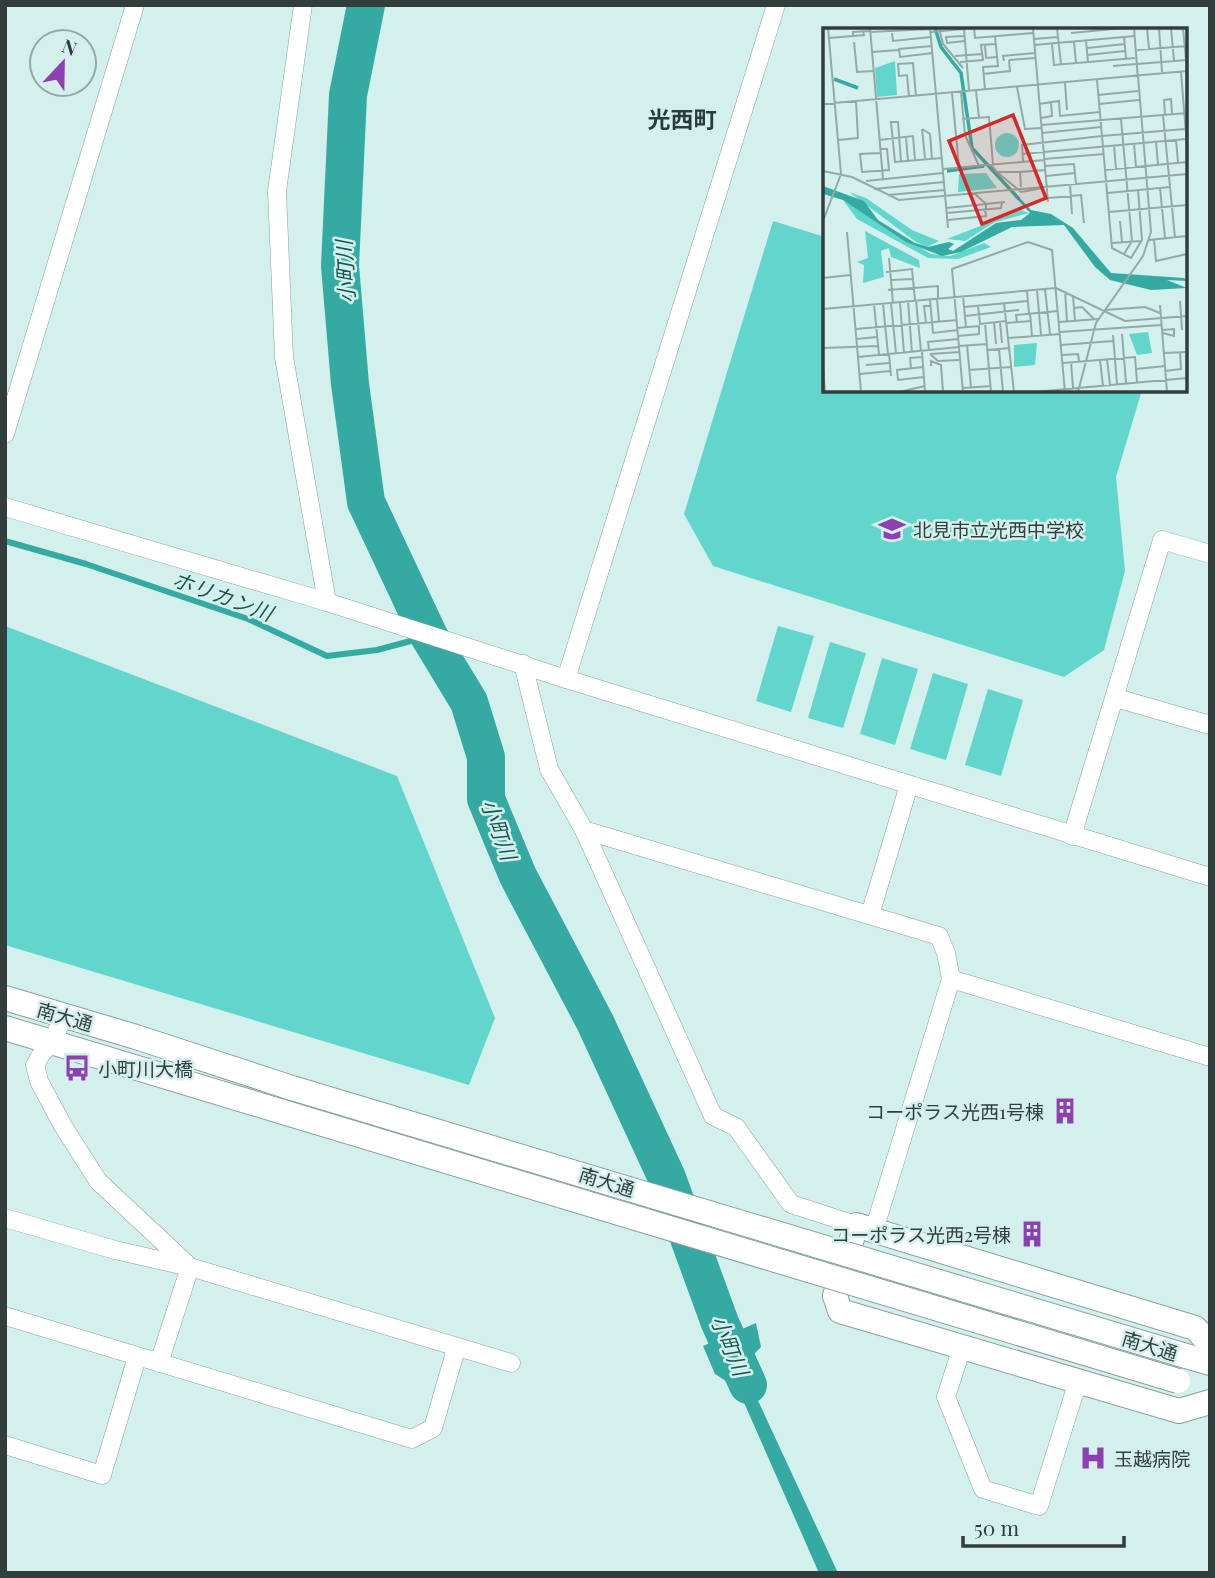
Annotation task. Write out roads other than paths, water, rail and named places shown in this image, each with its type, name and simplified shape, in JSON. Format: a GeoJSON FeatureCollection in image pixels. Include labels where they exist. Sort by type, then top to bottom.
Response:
{"type":"FeatureCollection","features":[{"type":"Feature","properties":{"kind":"street"},"geometry":{"type":"LineString","coordinates":[[5,434],[135,5]]}},
{"type":"Feature","properties":{"kind":"street"},"geometry":{"type":"LineString","coordinates":[[303,5],[277,205],[284,357],[327,602]]}},
{"type":"Feature","properties":{"kind":"street"},"geometry":{"type":"LineString","coordinates":[[566,679],[776,5]]}},
{"type":"Feature","properties":{"kind":"street"},"geometry":{"type":"LineString","coordinates":[[5,507],[327,602],[566,679],[1210,877]]}},
{"type":"Feature","properties":{"kind":"street"},"geometry":{"type":"LineString","coordinates":[[1072,836],[1162,540],[1210,554]]}},
{"type":"Feature","properties":{"kind":"street"},"geometry":{"type":"LineString","coordinates":[[523,664],[549,769],[584,830],[713,1116],[736,1127],[791,1204],[1195,1328],[1210,1344]]}},
{"type":"Feature","properties":{"kind":"street"},"geometry":{"type":"LineString","coordinates":[[1116,698],[1210,725]]}},
{"type":"Feature","properties":{"kind":"street"},"geometry":{"type":"LineString","coordinates":[[870,915],[909,785]]}},
{"type":"Feature","properties":{"kind":"street"},"geometry":{"type":"LineString","coordinates":[[584,830],[939,936],[946,953],[951,979],[865,1227],[835,1296],[840,1311],[1179,1412],[1210,1402]]}},
{"type":"Feature","properties":{"kind":"street"},"geometry":{"type":"LineString","coordinates":[[951,979],[1210,1057]]}},
{"type":"Feature","properties":{"kind":"street","name":"南大通"},"geometry":{"type":"LineString","coordinates":[[5,998],[292,1088],[1198,1359]]}},
{"type":"Feature","properties":{"kind":"street"},"geometry":{"type":"LineString","coordinates":[[63,1015],[53,1042],[35,1065],[39,1081],[63,1126],[98,1181],[190,1267]]}},
{"type":"Feature","properties":{"kind":"street","name":"南大通"},"geometry":{"type":"LineString","coordinates":[[5,1028],[1210,1390]]}},
{"type":"Feature","properties":{"kind":"street"},"geometry":{"type":"LineString","coordinates":[[5,1218],[115,1251],[190,1267],[456,1349],[511,1363]]}},
{"type":"Feature","properties":{"kind":"street"},"geometry":{"type":"LineString","coordinates":[[159,1363],[190,1267]]}},
{"type":"Feature","properties":{"kind":"street"},"geometry":{"type":"LineString","coordinates":[[5,1316],[412,1439],[433,1428],[456,1349]]}},
{"type":"Feature","properties":{"kind":"street"},"geometry":{"type":"LineString","coordinates":[[962,1347],[946,1397],[983,1489],[1028,1503],[1039,1506],[1078,1381]]}},
{"type":"Feature","properties":{"kind":"street"},"geometry":{"type":"LineString","coordinates":[[5,1445],[102,1475],[137,1357]]}},
{"type":"Feature","properties":{"kind":"water"},"geometry":{"type":"Polygon","coordinates":[[[756,1323],[761,1347],[748,1360],[748,1379],[838,1573],[819,1573],[738,1389],[715,1374],[703,1346],[756,1323]]]}},
{"type":"Feature","properties":{"kind":"waterway","name":"小町川"},"geometry":{"type":"LineString","coordinates":[[366,5],[348,95],[340,266],[350,384],[366,502],[429,636],[469,702],[486,757],[486,799],[518,876],[595,1022],[667,1178],[720,1323],[748,1385]]}},
{"type":"Feature","properties":{"kind":"waterway","name":"ホリカン川"},"geometry":{"type":"LineString","coordinates":[[5,541],[86,564],[248,619],[327,656],[377,650],[422,638]]}},
{"type":"Feature","properties":{"kind":"place","name":"北見市立光西中学校"},"geometry":{"type":"Point","coordinates":[892,529]}},
{"type":"Feature","properties":{"kind":"place","name":"小町川大橋"},"geometry":{"type":"Point","coordinates":[77,1068]}},
{"type":"Feature","properties":{"kind":"place","name":"コーポラス光西1号棟"},"geometry":{"type":"Point","coordinates":[1065,1111]}},
{"type":"Feature","properties":{"kind":"place","name":"コーポラス光西2号棟"},"geometry":{"type":"Point","coordinates":[1032,1234]}},
{"type":"Feature","properties":{"kind":"place","name":"玉越病院"},"geometry":{"type":"Point","coordinates":[1093,1458]}},
{"type":"Feature","properties":{"kind":"district","name":"光西町"},"geometry":{"type":"Point","coordinates":[682,118]}}]}
